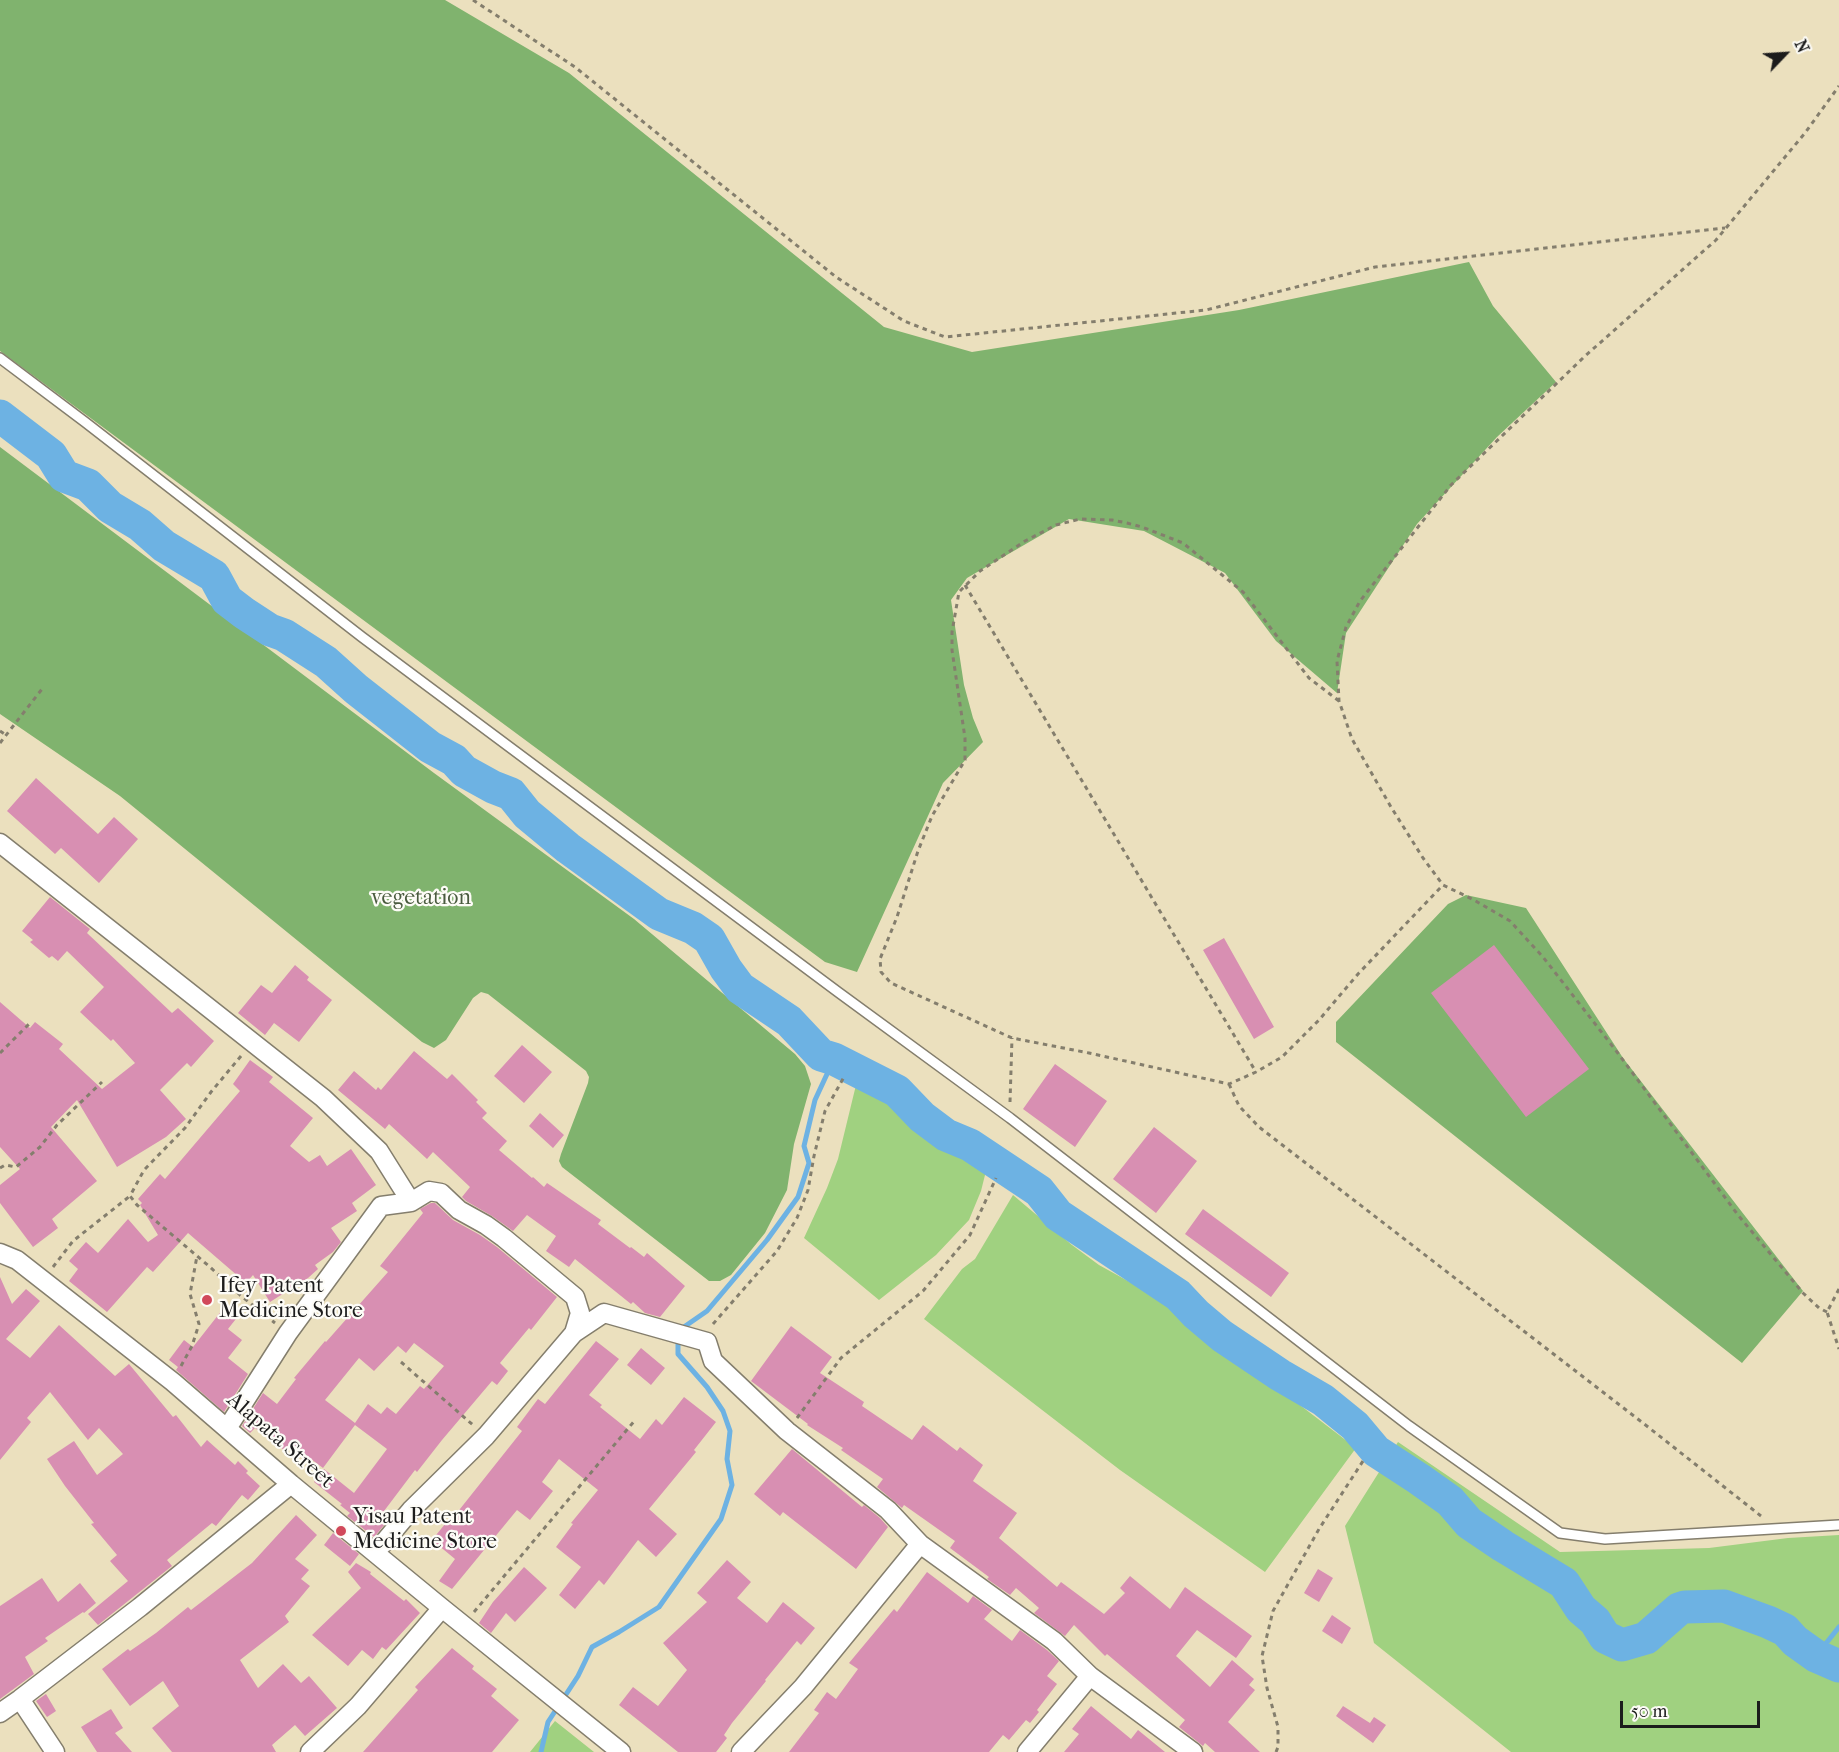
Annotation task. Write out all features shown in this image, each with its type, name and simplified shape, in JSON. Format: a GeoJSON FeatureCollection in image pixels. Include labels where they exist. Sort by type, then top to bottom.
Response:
{"type":"FeatureCollection","features":[{"type":"Feature","properties":{"kind":"street"},"geometry":{"type":"LineString","coordinates":[[0,843],[323,1098],[380,1151],[411,1202]]}},
{"type":"Feature","properties":{"kind":"street"},"geometry":{"type":"LineString","coordinates":[[228,1428],[288,1333],[381,1206],[411,1202],[429,1191],[441,1193],[459,1210],[504,1238],[574,1297],[580,1313],[574,1334]]}},
{"type":"Feature","properties":{"kind":"street","name":"Alapata Street"},"geometry":{"type":"LineString","coordinates":[[0,1253],[18,1260],[173,1382],[291,1484],[621,1752]]}},
{"type":"Feature","properties":{"kind":"street"},"geometry":{"type":"LineString","coordinates":[[375,1553],[411,1510],[486,1436],[574,1334],[604,1313],[707,1342],[713,1361],[788,1431],[888,1510],[920,1544],[1054,1641],[1090,1676],[1193,1752]]}},
{"type":"Feature","properties":{"kind":"street"},"geometry":{"type":"LineString","coordinates":[[0,1713],[140,1608],[291,1484]]}},
{"type":"Feature","properties":{"kind":"street"},"geometry":{"type":"LineString","coordinates":[[741,1752],[802,1688],[920,1544]]}},
{"type":"Feature","properties":{"kind":"street"},"geometry":{"type":"LineString","coordinates":[[310,1752],[358,1706],[442,1608]]}},
{"type":"Feature","properties":{"kind":"street"},"geometry":{"type":"LineString","coordinates":[[1027,1752],[1090,1676]]}},
{"type":"Feature","properties":{"kind":"street"},"geometry":{"type":"LineString","coordinates":[[20,1699],[55,1752]]}},
{"type":"Feature","properties":{"kind":"lane"},"geometry":{"type":"LineString","coordinates":[[0,358],[362,637],[829,986],[1010,1118],[1409,1426],[1560,1533],[1605,1539],[1839,1525]]}},
{"type":"Feature","properties":{"kind":"path"},"geometry":{"type":"LineString","coordinates":[[473,0],[575,67],[836,277],[904,321],[945,337],[1206,310],[1375,267],[1725,228]]}},
{"type":"Feature","properties":{"kind":"path"},"geometry":{"type":"LineString","coordinates":[[1839,86],[1804,133],[1716,240],[1577,363],[1451,485],[1360,601],[1346,627],[1337,661],[1339,701],[1352,739],[1423,858],[1443,885],[1510,921],[1543,957],[1738,1215],[1803,1293],[1819,1308],[1827,1312],[1839,1349]]}},
{"type":"Feature","properties":{"kind":"path"},"geometry":{"type":"LineString","coordinates":[[1339,701],[1309,678],[1243,592],[1183,543],[1142,527],[1112,520],[1080,519],[1056,525],[1025,541],[980,571],[959,592],[952,632],[956,679],[966,738],[965,760],[932,816],[918,851],[880,959],[881,972],[891,983],[1012,1038],[1229,1084],[1282,1057],[1443,885]]}},
{"type":"Feature","properties":{"kind":"path"},"geometry":{"type":"LineString","coordinates":[[965,585],[1256,1072]]}},
{"type":"Feature","properties":{"kind":"path"},"geometry":{"type":"LineString","coordinates":[[0,743],[42,689]]}},
{"type":"Feature","properties":{"kind":"path"},"geometry":{"type":"LineString","coordinates":[[0,731],[6,735]]}},
{"type":"Feature","properties":{"kind":"path"},"geometry":{"type":"LineString","coordinates":[[0,1053],[30,1023]]}},
{"type":"Feature","properties":{"kind":"path"},"geometry":{"type":"LineString","coordinates":[[1010,1118],[1012,1038]]}},
{"type":"Feature","properties":{"kind":"path"},"geometry":{"type":"LineString","coordinates":[[43,1280],[73,1241],[130,1196],[144,1170],[185,1128],[253,1041]]}},
{"type":"Feature","properties":{"kind":"path"},"geometry":{"type":"LineString","coordinates":[[707,1342],[710,1328],[777,1251],[797,1218],[808,1190],[825,1111],[844,1077]]}},
{"type":"Feature","properties":{"kind":"path"},"geometry":{"type":"LineString","coordinates":[[0,1168],[5,1165],[16,1167],[32,1154],[57,1125],[102,1082]]}},
{"type":"Feature","properties":{"kind":"path"},"geometry":{"type":"LineString","coordinates":[[1229,1084],[1239,1106],[1259,1127],[1776,1528]]}},
{"type":"Feature","properties":{"kind":"path"},"geometry":{"type":"LineString","coordinates":[[788,1431],[841,1358],[923,1291],[970,1235],[996,1178]]}},
{"type":"Feature","properties":{"kind":"path"},"geometry":{"type":"LineString","coordinates":[[130,1196],[240,1295],[288,1333]]}},
{"type":"Feature","properties":{"kind":"path"},"geometry":{"type":"LineString","coordinates":[[173,1382],[192,1346],[198,1324],[190,1294],[197,1256]]}},
{"type":"Feature","properties":{"kind":"path"},"geometry":{"type":"LineString","coordinates":[[1827,1312],[1839,1289]]}},
{"type":"Feature","properties":{"kind":"path"},"geometry":{"type":"LineString","coordinates":[[401,1362],[486,1436]]}},
{"type":"Feature","properties":{"kind":"path"},"geometry":{"type":"LineString","coordinates":[[464,1625],[636,1419]]}},
{"type":"Feature","properties":{"kind":"path"},"geometry":{"type":"LineString","coordinates":[[1276,1752],[1278,1727],[1267,1688],[1263,1656],[1273,1611],[1319,1529],[1363,1461]]}},
{"type":"Feature","properties":{"kind":"green space"},"geometry":{"type":"Polygon","coordinates":[[[0,0],[445,0],[569,73],[884,327],[972,352],[1239,310],[1469,262],[1493,306],[1556,382],[1497,437],[1417,524],[1346,633],[1337,693],[1276,641],[1225,573],[1144,531],[1069,519],[967,578],[951,600],[964,685],[973,718],[983,742],[943,783],[857,972],[825,962],[0,351],[0,0]]]}},
{"type":"Feature","properties":{"kind":"green space","name":"vegetation"},"geometry":{"type":"Polygon","coordinates":[[[0,447],[434,773],[634,919],[795,1054],[805,1066],[811,1084],[794,1144],[787,1190],[765,1233],[731,1275],[720,1281],[709,1281],[562,1167],[559,1161],[561,1154],[589,1077],[586,1071],[488,994],[481,992],[473,998],[446,1040],[434,1048],[422,1042],[120,796],[0,714],[0,447]]]}},
{"type":"Feature","properties":{"kind":"green space"},"geometry":{"type":"Polygon","coordinates":[[[1466,895],[1526,908],[1623,1058],[1803,1291],[1742,1363],[1336,1042],[1336,1022],[1448,904],[1466,895]]]}},
{"type":"Feature","properties":{"kind":"green space"},"geometry":{"type":"Polygon","coordinates":[[[856,1085],[906,1102],[987,1167],[981,1191],[969,1220],[936,1255],[879,1300],[804,1238],[838,1159],[856,1085]]]}},
{"type":"Feature","properties":{"kind":"green space"},"geometry":{"type":"Polygon","coordinates":[[[1013,1195],[1099,1265],[1164,1301],[1356,1448],[1265,1572],[1120,1470],[924,1319],[962,1269],[975,1259],[1013,1195]]]}},
{"type":"Feature","properties":{"kind":"green space"},"geometry":{"type":"Polygon","coordinates":[[[1398,1442],[1560,1552],[1709,1548],[1788,1538],[1839,1535],[1839,1752],[1511,1752],[1374,1643],[1345,1526],[1398,1442]]]}},
{"type":"Feature","properties":{"kind":"green space"},"geometry":{"type":"Polygon","coordinates":[[[555,1721],[594,1752],[530,1752],[555,1721]]]}},
{"type":"Feature","properties":{"kind":"building"},"geometry":{"type":"Polygon","coordinates":[[[36,778],[98,834],[114,817],[138,839],[99,883],[61,848],[55,854],[7,811],[36,778]]]}},
{"type":"Feature","properties":{"kind":"building"},"geometry":{"type":"Polygon","coordinates":[[[50,897],[90,929],[87,933],[172,1013],[178,1008],[214,1041],[191,1067],[187,1063],[160,1090],[186,1119],[166,1137],[117,1167],[77,1100],[51,1127],[97,1181],[52,1219],[58,1228],[33,1247],[0,1203],[0,1185],[20,1169],[0,1147],[0,1002],[30,1028],[35,1022],[63,1044],[59,1049],[102,1089],[135,1063],[113,1039],[111,1041],[80,1012],[104,987],[67,951],[58,961],[52,956],[49,958],[30,942],[33,940],[22,931],[50,897]]]}},
{"type":"Feature","properties":{"kind":"building"},"geometry":{"type":"Polygon","coordinates":[[[1224,938],[1274,1027],[1254,1039],[1203,950],[1224,938]]]}},
{"type":"Feature","properties":{"kind":"building"},"geometry":{"type":"Polygon","coordinates":[[[1494,945],[1589,1069],[1526,1117],[1431,993],[1494,945]]]}},
{"type":"Feature","properties":{"kind":"building"},"geometry":{"type":"Polygon","coordinates":[[[295,965],[309,977],[307,980],[332,1000],[299,1042],[274,1023],[265,1035],[238,1013],[261,985],[272,993],[295,965]]]}},
{"type":"Feature","properties":{"kind":"building"},"geometry":{"type":"Polygon","coordinates":[[[522,1045],[552,1072],[524,1103],[494,1076],[522,1045]]]}},
{"type":"Feature","properties":{"kind":"building"},"geometry":{"type":"Polygon","coordinates":[[[414,1051],[447,1079],[452,1074],[478,1100],[476,1102],[487,1113],[482,1118],[507,1141],[499,1150],[544,1187],[547,1183],[601,1220],[598,1224],[630,1248],[644,1257],[647,1253],[685,1286],[660,1317],[645,1313],[633,1302],[631,1304],[575,1259],[569,1267],[546,1251],[556,1236],[527,1215],[513,1231],[466,1201],[462,1197],[470,1187],[433,1152],[427,1159],[389,1124],[385,1129],[338,1090],[354,1071],[376,1090],[378,1087],[381,1090],[414,1051]]]}},
{"type":"Feature","properties":{"kind":"building"},"geometry":{"type":"Polygon","coordinates":[[[250,1060],[273,1077],[269,1082],[313,1118],[290,1146],[309,1162],[320,1155],[327,1166],[351,1149],[376,1185],[352,1203],[357,1211],[331,1228],[341,1242],[333,1252],[315,1265],[318,1269],[270,1302],[253,1275],[246,1283],[188,1233],[153,1272],[147,1267],[107,1312],[69,1281],[78,1269],[69,1261],[86,1242],[98,1253],[128,1219],[148,1242],[158,1235],[138,1199],[160,1174],[165,1179],[240,1091],[233,1084],[250,1060]]]}},
{"type":"Feature","properties":{"kind":"building"},"geometry":{"type":"Polygon","coordinates":[[[1055,1064],[1107,1101],[1075,1147],[1023,1109],[1055,1064]]]}},
{"type":"Feature","properties":{"kind":"building"},"geometry":{"type":"Polygon","coordinates":[[[540,1113],[564,1135],[553,1148],[529,1126],[540,1113]]]}},
{"type":"Feature","properties":{"kind":"building"},"geometry":{"type":"Polygon","coordinates":[[[1154,1127],[1197,1161],[1156,1213],[1113,1179],[1154,1127]]]}},
{"type":"Feature","properties":{"kind":"building"},"geometry":{"type":"Polygon","coordinates":[[[435,1203],[453,1220],[497,1247],[557,1297],[531,1330],[529,1328],[500,1363],[508,1371],[497,1385],[492,1381],[417,1472],[415,1470],[378,1519],[385,1524],[374,1537],[347,1516],[350,1513],[340,1505],[342,1504],[314,1482],[324,1469],[354,1493],[387,1449],[355,1425],[323,1468],[290,1443],[284,1450],[255,1428],[250,1433],[242,1426],[263,1393],[277,1404],[296,1379],[294,1378],[325,1341],[388,1272],[380,1266],[423,1213],[420,1209],[435,1203]],[[414,1343],[406,1353],[398,1346],[374,1371],[359,1358],[325,1400],[355,1423],[368,1404],[381,1414],[387,1407],[396,1414],[420,1386],[424,1389],[444,1366],[414,1343]]]}},
{"type":"Feature","properties":{"kind":"building"},"geometry":{"type":"Polygon","coordinates":[[[1203,1209],[1289,1273],[1271,1297],[1185,1234],[1203,1209]]]}},
{"type":"Feature","properties":{"kind":"building"},"geometry":{"type":"Polygon","coordinates":[[[0,1277],[12,1304],[26,1289],[40,1301],[6,1339],[30,1358],[59,1325],[115,1376],[129,1364],[173,1417],[176,1415],[201,1447],[207,1440],[235,1465],[238,1461],[248,1471],[246,1473],[260,1486],[248,1500],[242,1495],[216,1526],[212,1523],[167,1560],[172,1566],[98,1625],[88,1614],[128,1581],[110,1561],[117,1555],[91,1524],[94,1523],[47,1459],[74,1441],[97,1475],[123,1454],[99,1428],[88,1440],[50,1392],[27,1418],[31,1422],[0,1460],[0,1277]]]}},
{"type":"Feature","properties":{"kind":"building"},"geometry":{"type":"Polygon","coordinates":[[[226,1305],[239,1315],[228,1329],[242,1340],[228,1358],[248,1374],[224,1412],[176,1370],[178,1367],[169,1360],[184,1340],[193,1347],[226,1305]]]}},
{"type":"Feature","properties":{"kind":"building"},"geometry":{"type":"Polygon","coordinates":[[[791,1326],[832,1357],[820,1373],[864,1402],[862,1406],[912,1440],[923,1425],[957,1451],[960,1447],[983,1465],[973,1481],[1017,1513],[999,1538],[1057,1587],[1061,1582],[1104,1614],[1125,1593],[1120,1588],[1130,1576],[1170,1609],[1185,1587],[1252,1636],[1236,1658],[1197,1630],[1176,1656],[1210,1687],[1232,1660],[1254,1679],[1249,1685],[1255,1690],[1228,1722],[1260,1752],[1215,1752],[1205,1743],[1203,1746],[1179,1727],[1185,1720],[1107,1654],[1105,1656],[1074,1625],[1065,1636],[1034,1613],[1039,1608],[1016,1588],[1010,1595],[987,1579],[989,1577],[950,1548],[955,1541],[904,1505],[902,1508],[877,1487],[883,1479],[841,1450],[843,1448],[807,1425],[751,1381],[791,1326]]]}},
{"type":"Feature","properties":{"kind":"building"},"geometry":{"type":"Polygon","coordinates":[[[596,1341],[619,1359],[589,1395],[602,1405],[600,1407],[640,1439],[656,1419],[662,1425],[684,1397],[716,1422],[694,1450],[696,1452],[649,1509],[677,1534],[656,1557],[638,1540],[604,1585],[599,1580],[575,1609],[559,1595],[581,1567],[556,1547],[573,1524],[571,1523],[598,1490],[559,1459],[542,1482],[553,1491],[530,1520],[517,1510],[452,1589],[439,1581],[455,1559],[432,1540],[454,1513],[456,1514],[522,1431],[517,1427],[538,1399],[545,1404],[596,1341]]]}},
{"type":"Feature","properties":{"kind":"building"},"geometry":{"type":"Polygon","coordinates":[[[641,1348],[665,1368],[651,1385],[627,1365],[641,1348]]]}},
{"type":"Feature","properties":{"kind":"building"},"geometry":{"type":"Polygon","coordinates":[[[792,1449],[862,1507],[864,1505],[880,1518],[888,1527],[856,1569],[783,1512],[780,1516],[754,1494],[792,1449]]]}},
{"type":"Feature","properties":{"kind":"building"},"geometry":{"type":"Polygon","coordinates":[[[296,1515],[317,1535],[295,1559],[309,1570],[301,1579],[310,1586],[285,1616],[289,1622],[240,1660],[258,1688],[283,1664],[301,1683],[309,1676],[337,1708],[305,1736],[295,1725],[272,1745],[276,1752],[172,1752],[152,1728],[179,1706],[163,1681],[130,1706],[102,1669],[128,1649],[130,1651],[156,1633],[188,1607],[191,1610],[252,1563],[296,1515]]]}},
{"type":"Feature","properties":{"kind":"building"},"geometry":{"type":"Polygon","coordinates":[[[333,1533],[359,1554],[350,1566],[324,1545],[333,1533]]]}},
{"type":"Feature","properties":{"kind":"building"},"geometry":{"type":"Polygon","coordinates":[[[727,1560],[751,1582],[737,1598],[767,1623],[783,1602],[815,1628],[801,1645],[797,1641],[765,1680],[732,1723],[724,1735],[727,1738],[716,1752],[678,1752],[619,1705],[633,1687],[658,1706],[687,1670],[663,1643],[707,1602],[697,1593],[727,1560]]]}},
{"type":"Feature","properties":{"kind":"building"},"geometry":{"type":"Polygon","coordinates":[[[356,1563],[371,1572],[370,1574],[404,1601],[406,1599],[420,1613],[386,1650],[382,1647],[373,1659],[362,1650],[348,1666],[312,1635],[361,1588],[348,1572],[356,1563]]]}},
{"type":"Feature","properties":{"kind":"building"},"geometry":{"type":"Polygon","coordinates":[[[524,1567],[547,1588],[515,1622],[506,1613],[491,1633],[479,1623],[493,1602],[524,1567]]]}},
{"type":"Feature","properties":{"kind":"building"},"geometry":{"type":"Polygon","coordinates":[[[1318,1569],[1333,1578],[1319,1602],[1304,1593],[1318,1569]]]}},
{"type":"Feature","properties":{"kind":"building"},"geometry":{"type":"Polygon","coordinates":[[[927,1572],[968,1603],[973,1596],[992,1610],[984,1619],[1012,1641],[1020,1630],[1059,1661],[1047,1676],[1057,1684],[1037,1710],[1039,1712],[1030,1723],[1026,1720],[1009,1740],[1003,1735],[989,1752],[789,1752],[819,1713],[814,1710],[827,1692],[836,1699],[858,1669],[849,1663],[894,1609],[897,1612],[927,1572]]]}},
{"type":"Feature","properties":{"kind":"building"},"geometry":{"type":"Polygon","coordinates":[[[42,1578],[58,1602],[80,1583],[96,1603],[45,1638],[48,1641],[25,1657],[34,1674],[0,1699],[0,1606],[42,1578]]]}},
{"type":"Feature","properties":{"kind":"building"},"geometry":{"type":"Polygon","coordinates":[[[1332,1615],[1351,1628],[1342,1644],[1322,1631],[1332,1615]]]}},
{"type":"Feature","properties":{"kind":"building"},"geometry":{"type":"Polygon","coordinates":[[[452,1648],[474,1666],[472,1669],[497,1689],[491,1696],[519,1720],[492,1752],[363,1752],[418,1690],[415,1687],[452,1648]]]}},
{"type":"Feature","properties":{"kind":"building"},"geometry":{"type":"Polygon","coordinates":[[[46,1694],[56,1711],[47,1717],[36,1701],[46,1694]]]}},
{"type":"Feature","properties":{"kind":"building"},"geometry":{"type":"Polygon","coordinates":[[[1091,1706],[1131,1739],[1138,1730],[1165,1752],[1064,1752],[1079,1734],[1072,1729],[1091,1706]]]}},
{"type":"Feature","properties":{"kind":"building"},"geometry":{"type":"Polygon","coordinates":[[[1343,1706],[1370,1723],[1374,1717],[1386,1725],[1373,1743],[1336,1716],[1343,1706]]]}},
{"type":"Feature","properties":{"kind":"building"},"geometry":{"type":"Polygon","coordinates":[[[111,1709],[123,1728],[115,1733],[132,1752],[97,1752],[81,1727],[111,1709]]]}},
{"type":"Feature","properties":{"kind":"waterway"},"geometry":{"type":"LineString","coordinates":[[0,416],[51,455],[64,476],[88,485],[110,507],[140,525],[164,546],[214,576],[227,600],[244,613],[326,662],[356,689],[430,747],[454,760],[464,771],[511,794],[527,814],[568,848],[659,914],[693,928],[709,939],[740,988],[789,1021],[821,1055],[834,1059],[897,1091],[922,1117],[946,1135],[970,1145],[1039,1191],[1058,1215],[1178,1295],[1222,1336],[1280,1375],[1323,1400],[1355,1426],[1376,1451],[1450,1501],[1469,1523],[1564,1583],[1581,1609],[1595,1621],[1605,1637],[1622,1645],[1646,1638],[1679,1609],[1724,1606],[1785,1630],[1795,1641],[1816,1656],[1839,1666]]}},
{"type":"Feature","properties":{"kind":"waterway"},"geometry":{"type":"LineString","coordinates":[[681,1329],[707,1311],[767,1240],[798,1197],[809,1163],[804,1146],[815,1100],[834,1059]]}},
{"type":"Feature","properties":{"kind":"waterway"},"geometry":{"type":"LineString","coordinates":[[541,1752],[548,1722],[578,1676],[592,1647],[659,1607],[721,1519],[732,1485],[727,1459],[730,1431],[723,1411],[707,1387],[678,1354],[678,1337]]}},
{"type":"Feature","properties":{"kind":"waterway"},"geometry":{"type":"LineString","coordinates":[[1816,1656],[1839,1627]]}},
{"type":"Feature","properties":{"kind":"place","name":"Ifey Patent Medicine Store"},"geometry":{"type":"Point","coordinates":[207,1300]}},
{"type":"Feature","properties":{"kind":"place","name":"Yisau Patent Medicine Store"},"geometry":{"type":"Point","coordinates":[341,1531]}}]}
